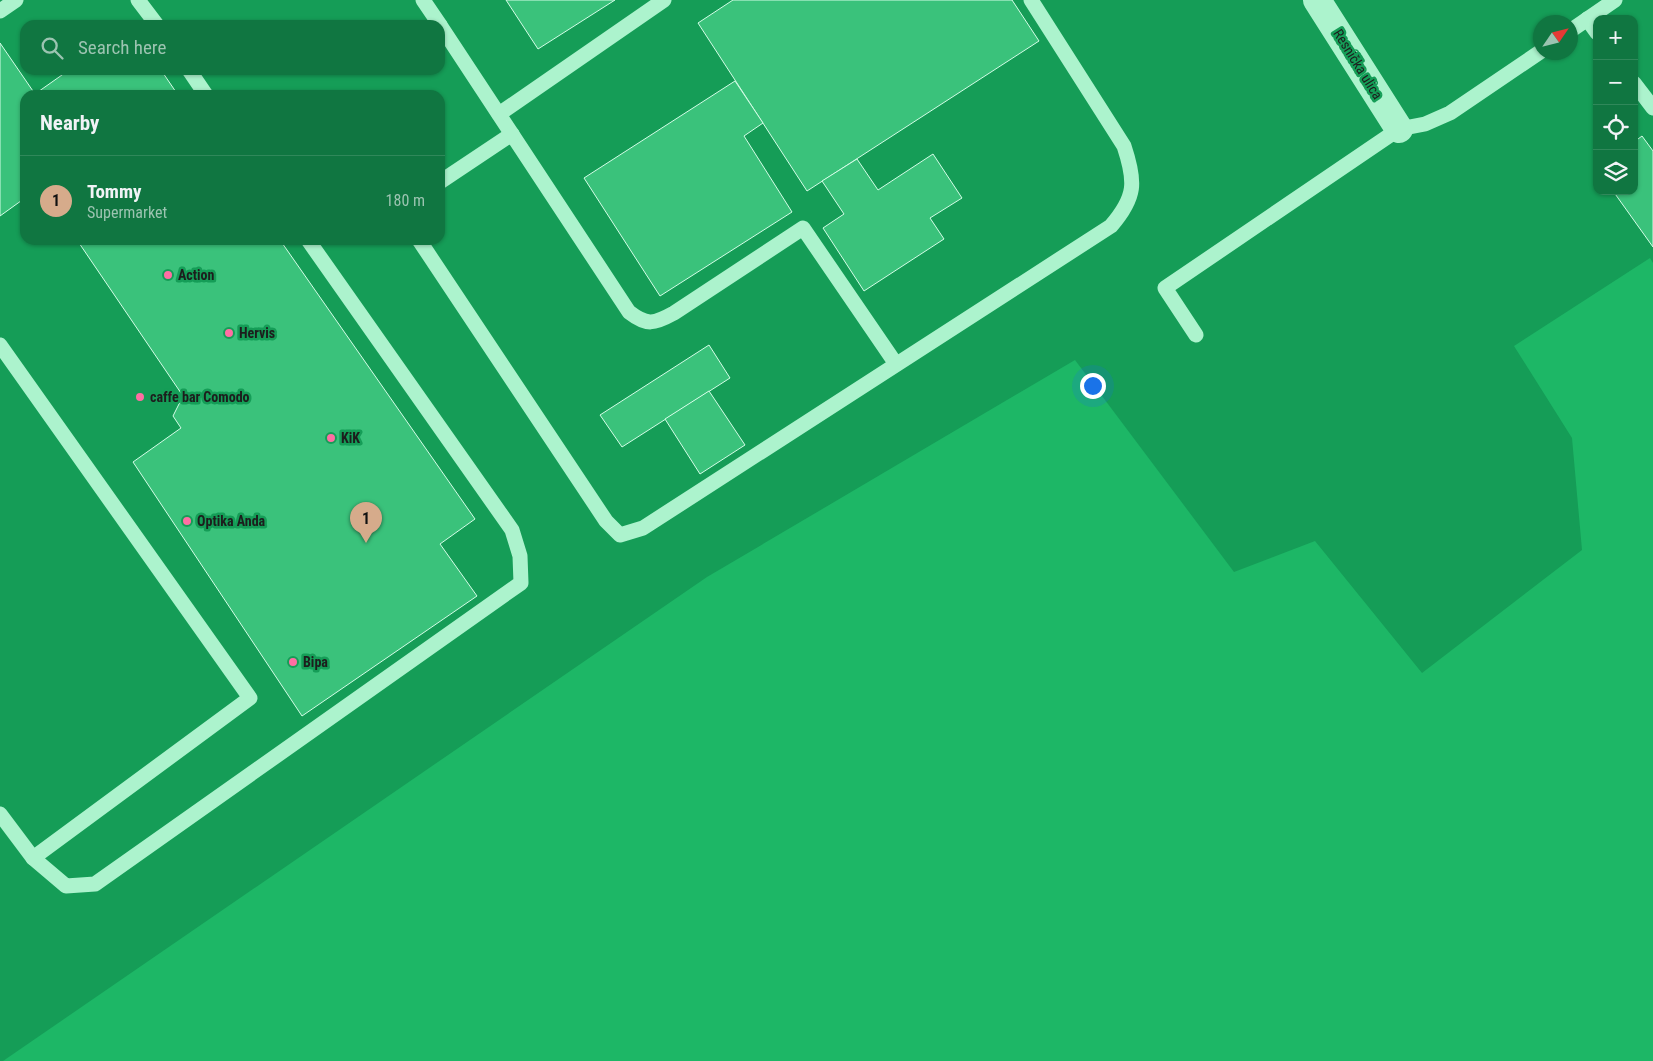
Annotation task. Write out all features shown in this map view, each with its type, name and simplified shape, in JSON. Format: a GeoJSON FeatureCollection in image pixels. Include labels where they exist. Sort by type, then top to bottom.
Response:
{"type":"FeatureCollection","features":[{"type":"Feature","properties":{"kind":"street","name":"Resnička ulica"},"geometry":{"type":"LineString","coordinates":[[1317,0],[1398,129]]}},
{"type":"Feature","properties":{"kind":"lane"},"geometry":{"type":"LineString","coordinates":[[0,12],[16,0]]}},
{"type":"Feature","properties":{"kind":"lane"},"geometry":{"type":"LineString","coordinates":[[138,0],[153,20]]}},
{"type":"Feature","properties":{"kind":"lane"},"geometry":{"type":"LineString","coordinates":[[423,0],[437,20]]}},
{"type":"Feature","properties":{"kind":"lane"},"geometry":{"type":"LineString","coordinates":[[499,114],[664,0]]}},
{"type":"Feature","properties":{"kind":"lane"},"geometry":{"type":"LineString","coordinates":[[423,245],[606,521],[620,535],[643,528],[1111,226],[1125,209],[1131,192],[1132,170],[1124,146],[1031,0]]}},
{"type":"Feature","properties":{"kind":"lane"},"geometry":{"type":"LineString","coordinates":[[1578,26],[1615,0]]}},
{"type":"Feature","properties":{"kind":"lane"},"geometry":{"type":"LineString","coordinates":[[1587,20],[1593,28]]}},
{"type":"Feature","properties":{"kind":"lane"},"geometry":{"type":"LineString","coordinates":[[445,33],[629,312],[639,319],[651,323],[668,316],[803,228],[896,364]]}},
{"type":"Feature","properties":{"kind":"lane"},"geometry":{"type":"LineString","coordinates":[[1196,335],[1165,288],[1398,129],[1425,124],[1450,113],[1533,57]]}},
{"type":"Feature","properties":{"kind":"lane"},"geometry":{"type":"LineString","coordinates":[[192,75],[203,90]]}},
{"type":"Feature","properties":{"kind":"lane"},"geometry":{"type":"LineString","coordinates":[[1638,87],[1650,99]]}},
{"type":"Feature","properties":{"kind":"lane"},"geometry":{"type":"LineString","coordinates":[[445,179],[512,134]]}},
{"type":"Feature","properties":{"kind":"lane"},"geometry":{"type":"LineString","coordinates":[[0,814],[33,858],[66,886],[95,884],[521,583],[520,556],[512,530],[312,245]]}},
{"type":"Feature","properties":{"kind":"lane"},"geometry":{"type":"LineString","coordinates":[[0,345],[250,698],[33,858]]}},
{"type":"Feature","properties":{"kind":"green space"},"geometry":{"type":"Polygon","coordinates":[[[1650,258],[1653,263],[1653,1061],[3,1061],[707,577],[1075,360],[1234,572],[1315,541],[1422,673],[1582,550],[1572,438],[1514,346],[1650,258]]]}},
{"type":"Feature","properties":{"kind":"building"},"geometry":{"type":"Polygon","coordinates":[[[506,0],[615,0],[538,49],[506,0]]]}},
{"type":"Feature","properties":{"kind":"building"},"geometry":{"type":"Polygon","coordinates":[[[733,0],[1012,0],[1039,41],[807,191],[698,23],[733,0]]]}},
{"type":"Feature","properties":{"kind":"building"},"geometry":{"type":"Polygon","coordinates":[[[0,43],[20,72],[20,75],[22,75],[32,90],[20,90],[20,202],[0,216],[0,43]]]}},
{"type":"Feature","properties":{"kind":"building"},"geometry":{"type":"Polygon","coordinates":[[[62,75],[164,75],[175,90],[41,90],[62,75]]]}},
{"type":"Feature","properties":{"kind":"building"},"geometry":{"type":"Polygon","coordinates":[[[735,81],[763,123],[744,136],[792,212],[660,296],[584,178],[735,81]]]}},
{"type":"Feature","properties":{"kind":"building"},"geometry":{"type":"Polygon","coordinates":[[[1642,136],[1653,151],[1653,247],[1616,195],[1638,195],[1638,139],[1642,136]]]}},
{"type":"Feature","properties":{"kind":"building"},"geometry":{"type":"Polygon","coordinates":[[[933,154],[962,198],[930,218],[944,239],[864,291],[823,228],[844,214],[822,181],[857,159],[878,190],[933,154]]]}},
{"type":"Feature","properties":{"kind":"building"},"geometry":{"type":"Polygon","coordinates":[[[80,245],[283,245],[475,519],[440,544],[477,596],[302,716],[133,462],[181,428],[173,416],[183,396],[80,245]]]}},
{"type":"Feature","properties":{"kind":"building"},"geometry":{"type":"Polygon","coordinates":[[[709,345],[730,378],[622,447],[600,415],[709,345]]]}},
{"type":"Feature","properties":{"kind":"building"},"geometry":{"type":"Polygon","coordinates":[[[709,391],[745,445],[700,474],[665,419],[709,391]]]}},
{"type":"Feature","properties":{"kind":"place","name":"Action"},"geometry":{"type":"Point","coordinates":[168,275]}},
{"type":"Feature","properties":{"kind":"place","name":"Hervis"},"geometry":{"type":"Point","coordinates":[229,333]}},
{"type":"Feature","properties":{"kind":"place","name":"caffe bar Comodo"},"geometry":{"type":"Point","coordinates":[140,397]}},
{"type":"Feature","properties":{"kind":"place","name":"KiK"},"geometry":{"type":"Point","coordinates":[331,438]}},
{"type":"Feature","properties":{"kind":"place","name":"Optika Anda"},"geometry":{"type":"Point","coordinates":[187,521]}},
{"type":"Feature","properties":{"kind":"place","name":"Tommy"},"geometry":{"type":"Point","coordinates":[366,543]}},
{"type":"Feature","properties":{"kind":"place","name":"Bipa"},"geometry":{"type":"Point","coordinates":[293,662]}}]}
